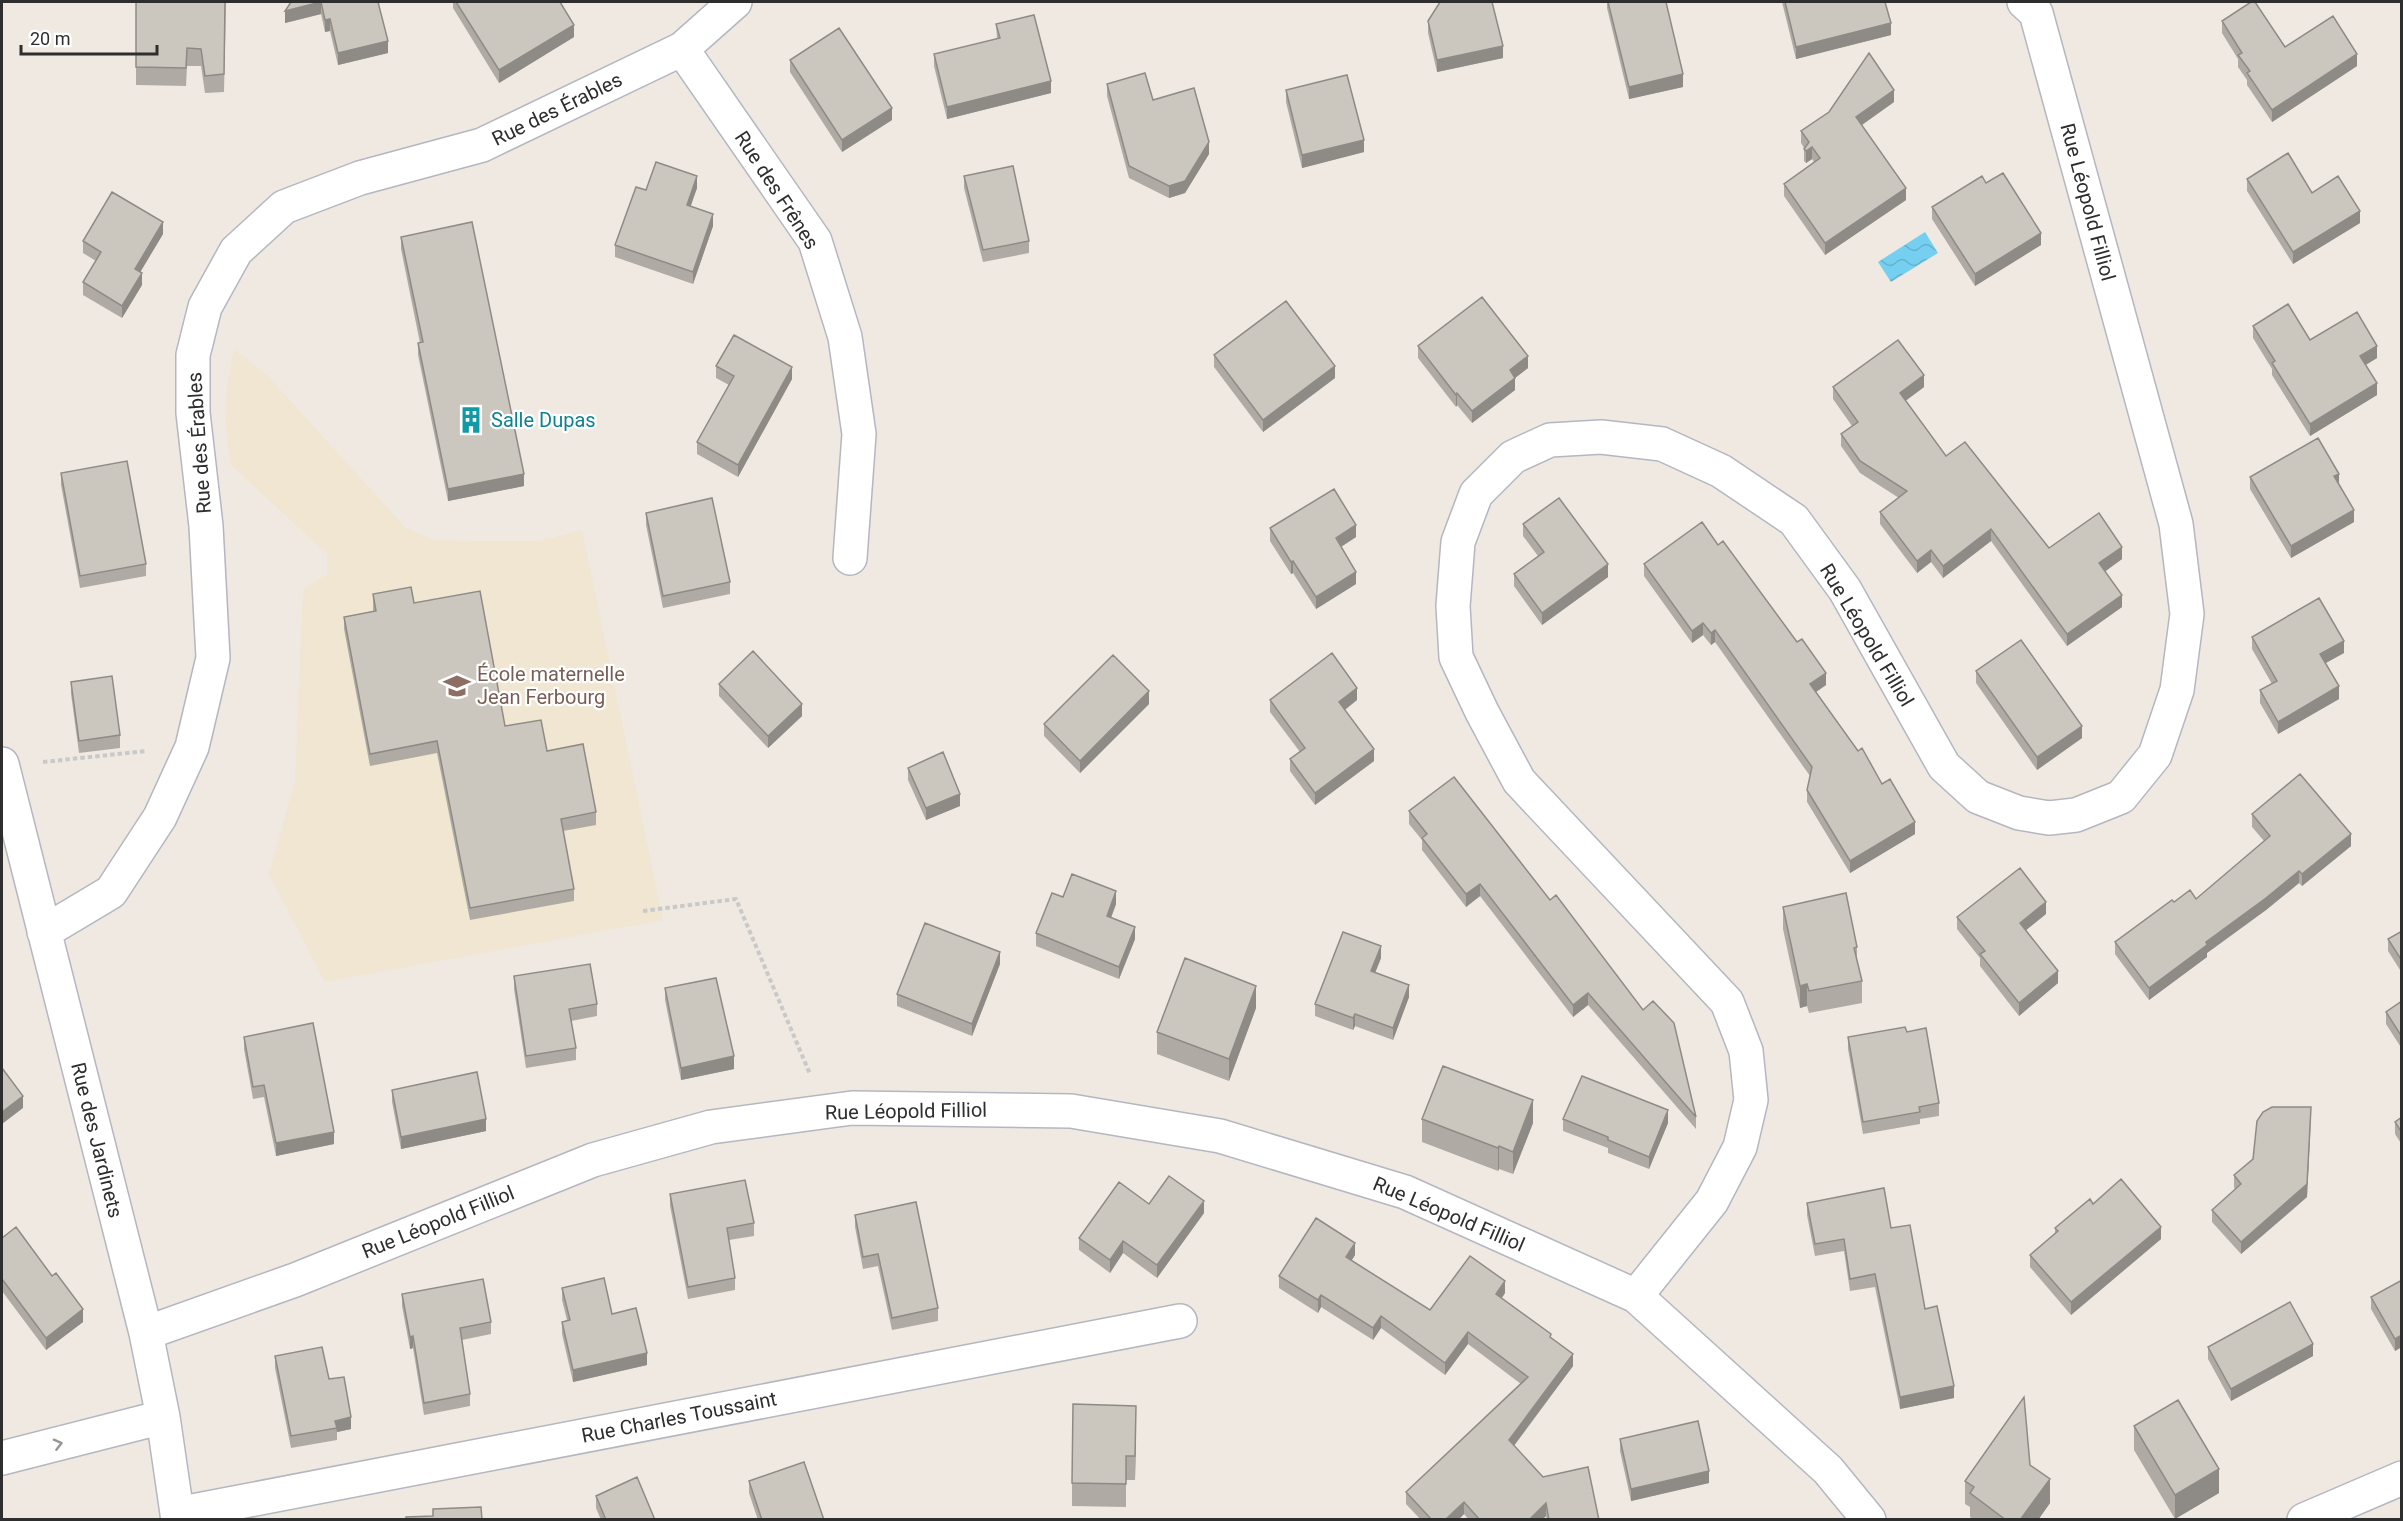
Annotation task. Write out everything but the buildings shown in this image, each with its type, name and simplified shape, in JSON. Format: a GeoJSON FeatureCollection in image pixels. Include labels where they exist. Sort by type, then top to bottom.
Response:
{"type":"FeatureCollection","features":[{"type":"Feature","properties":{"kind":"street","name":"Rue des Érables"},"geometry":{"type":"LineString","coordinates":[[44,932],[111,892],[160,817],[192,747],[213,658],[206,526],[193,413],[193,355],[205,307],[236,250],[285,207],[360,178],[482,145],[682,49],[735,2]]}},
{"type":"Feature","properties":{"kind":"street","name":"Rue Léopold Filliol"},"geometry":{"type":"LineString","coordinates":[[1636,1296],[1712,1202],[1740,1147],[1751,1100],[1746,1051],[1727,1002],[1519,781],[1456,657],[1453,606],[1458,542],[1476,494],[1513,457],[1550,440],[1601,437],[1662,444],[1721,471],[1794,520],[1845,590],[1944,766],[1978,797],[2019,813],[2049,818],[2076,815],[2121,797],[2155,755],[2177,690],[2187,614],[2176,524],[2036,14],[2024,2]]}},
{"type":"Feature","properties":{"kind":"street","name":"Rue des Frênes"},"geometry":{"type":"LineString","coordinates":[[682,49],[815,241],[845,338],[859,434],[850,558]]}},
{"type":"Feature","properties":{"kind":"street","name":"Rue des Jardinets"},"geometry":{"type":"LineString","coordinates":[[2,764],[146,1333],[163,1417],[178,1517]]}},
{"type":"Feature","properties":{"kind":"street","name":"Rue Léopold Filliol"},"geometry":{"type":"LineString","coordinates":[[146,1333],[295,1280],[593,1160],[711,1127],[852,1108],[1071,1111],[1220,1136],[1405,1192],[1636,1296],[1828,1470],[1869,1520]]}},
{"type":"Feature","properties":{"kind":"street","name":"Rue Charles Toussaint"},"geometry":{"type":"LineString","coordinates":[[178,1517],[1180,1320]]}},
{"type":"Feature","properties":{"kind":"street"},"geometry":{"type":"LineString","coordinates":[[2,1458],[163,1417]]}},
{"type":"Feature","properties":{"kind":"street"},"geometry":{"type":"LineString","coordinates":[[2304,1520],[2402,1478]]}},
{"type":"Feature","properties":{"kind":"path"},"geometry":{"type":"LineString","coordinates":[[80,757],[192,747]]}},
{"type":"Feature","properties":{"kind":"path"},"geometry":{"type":"LineString","coordinates":[[643,911],[736,899],[826,1111]]}},
{"type":"Feature","properties":{"kind":"shaded area","name":"École maternelle Jean Ferbourg"},"geometry":{"type":"Polygon","coordinates":[[[234,349],[266,374],[406,528],[434,540],[468,541],[540,541],[582,530],[663,920],[325,982],[269,874],[295,781],[303,590],[327,574],[327,554],[230,464],[226,427],[227,388],[234,349]]]}},
{"type":"Feature","properties":{"kind":"water"},"geometry":{"type":"Polygon","coordinates":[[[1925,232],[1938,253],[1891,282],[1878,262],[1925,232]]]}},
{"type":"Feature","properties":{"kind":"place","name":"Salle Dupas"},"geometry":{"type":"Point","coordinates":[471,420]}},
{"type":"Feature","properties":{"kind":"place","name":"École maternelle Jean Ferbourg"},"geometry":{"type":"Point","coordinates":[457,686]}}]}
